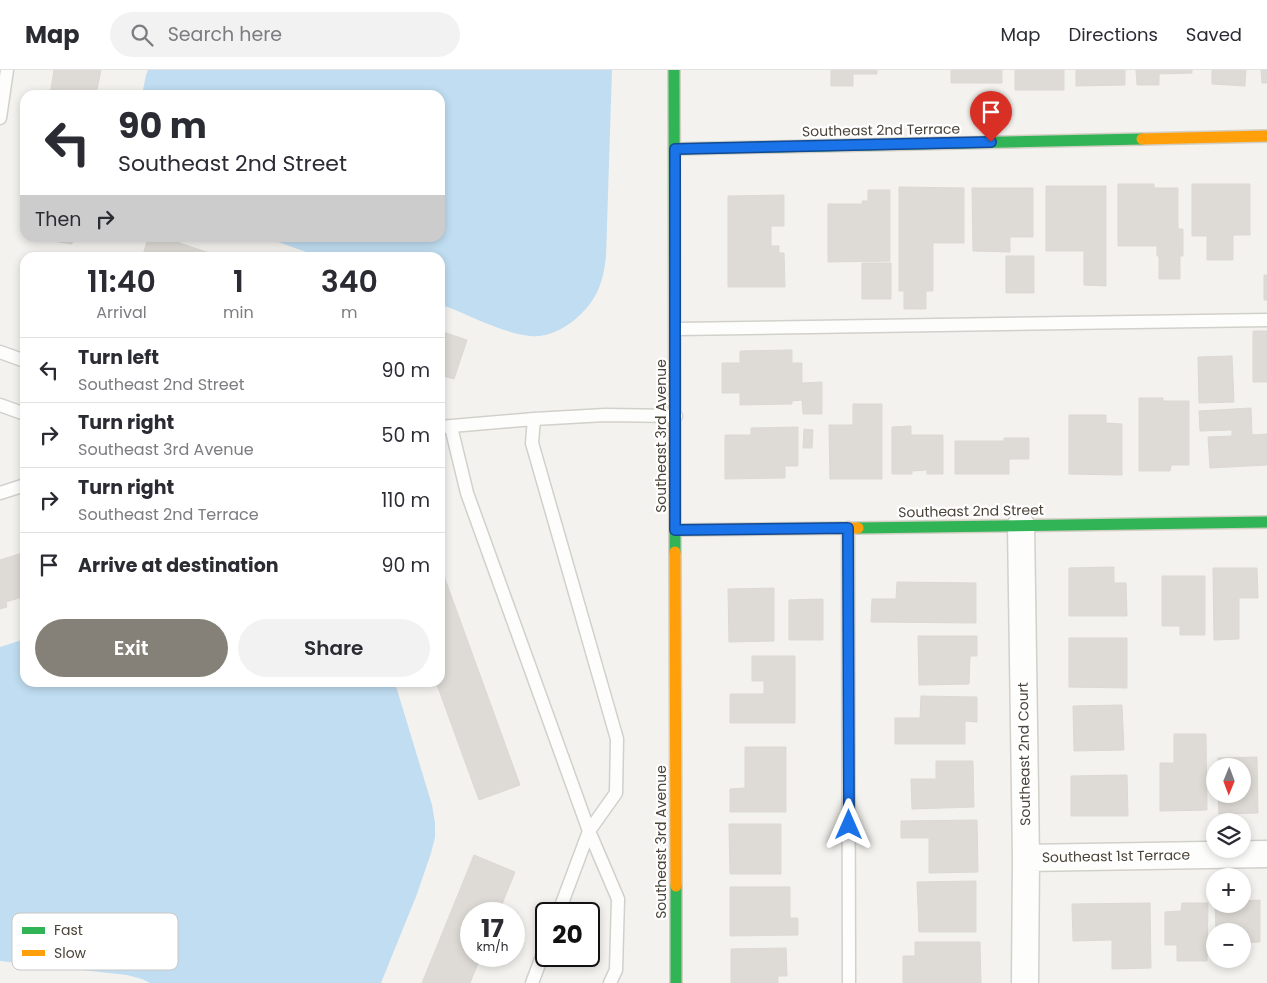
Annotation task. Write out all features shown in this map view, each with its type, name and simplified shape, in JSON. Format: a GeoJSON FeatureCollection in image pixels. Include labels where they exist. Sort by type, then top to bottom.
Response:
{"type":"FeatureCollection","features":[{"type":"Feature","properties":{"kind":"street","name":"Southeast 3rd Avenue"},"geometry":{"type":"LineString","coordinates":[[674,70],[676,983]]}},
{"type":"Feature","properties":{"kind":"street","name":"Southeast 2nd Terrace"},"geometry":{"type":"LineString","coordinates":[[675,149],[1267,136]]}},
{"type":"Feature","properties":{"kind":"street","name":"Southeast 2nd Street"},"geometry":{"type":"LineString","coordinates":[[675,530],[1267,522]]}},
{"type":"Feature","properties":{"kind":"street","name":"Southeast 2nd Court"},"geometry":{"type":"LineString","coordinates":[[1021,525],[1026,858],[1025,983]]}},
{"type":"Feature","properties":{"kind":"street","name":"Southeast 1st Terrace"},"geometry":{"type":"LineString","coordinates":[[1026,858],[1267,854]]}},
{"type":"Feature","properties":{"kind":"lane"},"geometry":{"type":"LineString","coordinates":[[0,118],[7,70]]}},
{"type":"Feature","properties":{"kind":"lane"},"geometry":{"type":"LineString","coordinates":[[676,329],[1267,320]]}},
{"type":"Feature","properties":{"kind":"lane"},"geometry":{"type":"LineString","coordinates":[[0,352],[20,359]]}},
{"type":"Feature","properties":{"kind":"lane"},"geometry":{"type":"LineString","coordinates":[[0,404],[20,412]]}},
{"type":"Feature","properties":{"kind":"lane"},"geometry":{"type":"LineString","coordinates":[[610,983],[616,970],[618,899],[590,831],[467,493],[446,427],[605,415],[676,416]]}},
{"type":"Feature","properties":{"kind":"lane"},"geometry":{"type":"LineString","coordinates":[[534,419],[532,443],[617,739],[616,793],[590,831],[563,902]]}},
{"type":"Feature","properties":{"kind":"lane"},"geometry":{"type":"LineString","coordinates":[[0,494],[20,487]]}},
{"type":"Feature","properties":{"kind":"lane"},"geometry":{"type":"LineString","coordinates":[[848,528],[849,983]]}},
{"type":"Feature","properties":{"kind":"lane"},"geometry":{"type":"LineString","coordinates":[[532,983],[538,967]]}},
{"type":"Feature","properties":{"kind":"water"},"geometry":{"type":"Polygon","coordinates":[[[148,70],[612,70],[606,256],[603,276],[597,292],[583,312],[564,328],[541,336],[530,336],[496,327],[445,306],[445,252],[306,252],[278,242],[445,242],[445,90],[143,90],[148,70]]]}},
{"type":"Feature","properties":{"kind":"water"},"geometry":{"type":"Polygon","coordinates":[[[20,641],[20,687],[396,687],[432,805],[435,837],[417,894],[381,983],[150,983],[127,975],[82,970],[178,970],[178,913],[12,913],[12,962],[0,961],[0,647],[20,641]]]}},
{"type":"Feature","properties":{"kind":"building"},"geometry":{"type":"Polygon","coordinates":[[[54,70],[101,70],[97,90],[51,90],[54,70]]]}},
{"type":"Feature","properties":{"kind":"building"},"geometry":{"type":"Polygon","coordinates":[[[831,70],[877,70],[877,74],[853,74],[853,86],[831,86],[831,70]]]}},
{"type":"Feature","properties":{"kind":"building"},"geometry":{"type":"Polygon","coordinates":[[[951,70],[1002,70],[1002,83],[951,83],[951,70]]]}},
{"type":"Feature","properties":{"kind":"building"},"geometry":{"type":"Polygon","coordinates":[[[1015,70],[1064,70],[1064,90],[1015,90],[1015,70]]]}},
{"type":"Feature","properties":{"kind":"building"},"geometry":{"type":"Polygon","coordinates":[[[1076,70],[1125,70],[1125,85],[1076,86],[1076,70]]]}},
{"type":"Feature","properties":{"kind":"building"},"geometry":{"type":"Polygon","coordinates":[[[1136,70],[1192,70],[1192,73],[1159,74],[1159,85],[1137,85],[1136,70]]]}},
{"type":"Feature","properties":{"kind":"building"},"geometry":{"type":"Polygon","coordinates":[[[1212,70],[1246,70],[1245,86],[1212,84],[1212,70]]]}},
{"type":"Feature","properties":{"kind":"building"},"geometry":{"type":"Polygon","coordinates":[[[1261,70],[1267,70],[1267,83],[1262,83],[1261,70]]]}},
{"type":"Feature","properties":{"kind":"building"},"geometry":{"type":"Polygon","coordinates":[[[1118,184],[1154,184],[1154,188],[1178,188],[1178,229],[1183,229],[1183,256],[1180,256],[1180,279],[1159,279],[1157,246],[1118,246],[1118,184]]]}},
{"type":"Feature","properties":{"kind":"building"},"geometry":{"type":"Polygon","coordinates":[[[1192,184],[1250,184],[1250,235],[1233,235],[1233,260],[1207,260],[1207,236],[1192,236],[1192,184]]]}},
{"type":"Feature","properties":{"kind":"building"},"geometry":{"type":"Polygon","coordinates":[[[1046,186],[1106,186],[1106,286],[1084,285],[1084,251],[1046,251],[1046,186]]]}},
{"type":"Feature","properties":{"kind":"building"},"geometry":{"type":"Polygon","coordinates":[[[899,187],[964,188],[964,243],[933,243],[933,291],[926,291],[926,309],[904,309],[904,291],[899,291],[899,187]]]}},
{"type":"Feature","properties":{"kind":"building"},"geometry":{"type":"Polygon","coordinates":[[[972,188],[1033,188],[1033,237],[1010,237],[1010,252],[973,251],[972,188]]]}},
{"type":"Feature","properties":{"kind":"building"},"geometry":{"type":"Polygon","coordinates":[[[868,190],[890,190],[890,261],[828,262],[828,204],[863,204],[862,201],[868,201],[868,190]]]}},
{"type":"Feature","properties":{"kind":"building"},"geometry":{"type":"Polygon","coordinates":[[[784,195],[784,226],[771,226],[771,246],[779,246],[779,253],[784,253],[785,287],[728,287],[728,196],[784,195]]]}},
{"type":"Feature","properties":{"kind":"building"},"geometry":{"type":"Polygon","coordinates":[[[147,242],[177,242],[206,252],[144,252],[147,242]]]}},
{"type":"Feature","properties":{"kind":"building"},"geometry":{"type":"Polygon","coordinates":[[[1006,256],[1034,256],[1034,293],[1006,293],[1006,256]]]}},
{"type":"Feature","properties":{"kind":"building"},"geometry":{"type":"Polygon","coordinates":[[[862,263],[891,263],[891,299],[862,299],[862,263]]]}},
{"type":"Feature","properties":{"kind":"building"},"geometry":{"type":"Polygon","coordinates":[[[1264,275],[1267,275],[1267,300],[1264,300],[1264,275]]]}},
{"type":"Feature","properties":{"kind":"building"},"geometry":{"type":"Polygon","coordinates":[[[1253,331],[1267,331],[1267,382],[1253,382],[1253,331]]]}},
{"type":"Feature","properties":{"kind":"building"},"geometry":{"type":"Polygon","coordinates":[[[445,333],[467,340],[454,379],[445,376],[445,333]]]}},
{"type":"Feature","properties":{"kind":"building"},"geometry":{"type":"Polygon","coordinates":[[[792,350],[792,363],[802,363],[802,383],[822,382],[822,414],[803,414],[802,400],[792,401],[792,404],[740,405],[740,393],[722,393],[722,363],[740,363],[740,351],[792,350]]]}},
{"type":"Feature","properties":{"kind":"building"},"geometry":{"type":"Polygon","coordinates":[[[1232,356],[1234,402],[1199,403],[1198,357],[1232,356]]]}},
{"type":"Feature","properties":{"kind":"building"},"geometry":{"type":"Polygon","coordinates":[[[1139,398],[1163,398],[1163,401],[1189,401],[1189,465],[1171,465],[1170,471],[1139,471],[1139,398]]]}},
{"type":"Feature","properties":{"kind":"building"},"geometry":{"type":"Polygon","coordinates":[[[853,404],[882,404],[882,479],[830,479],[829,425],[853,425],[853,404]]]}},
{"type":"Feature","properties":{"kind":"building"},"geometry":{"type":"Polygon","coordinates":[[[1251,408],[1252,435],[1267,434],[1267,465],[1210,468],[1208,437],[1232,436],[1232,430],[1200,431],[1199,411],[1251,408]]]}},
{"type":"Feature","properties":{"kind":"building"},"geometry":{"type":"Polygon","coordinates":[[[1069,415],[1106,415],[1106,423],[1122,424],[1122,475],[1069,474],[1069,415]]]}},
{"type":"Feature","properties":{"kind":"building"},"geometry":{"type":"Polygon","coordinates":[[[911,426],[911,435],[943,435],[943,474],[927,474],[927,470],[912,471],[912,474],[892,474],[892,427],[911,426]]]}},
{"type":"Feature","properties":{"kind":"building"},"geometry":{"type":"Polygon","coordinates":[[[798,427],[798,466],[785,466],[785,478],[725,479],[725,435],[751,435],[751,428],[798,427]]]}},
{"type":"Feature","properties":{"kind":"building"},"geometry":{"type":"Polygon","coordinates":[[[804,429],[813,430],[812,448],[803,448],[804,429]]]}},
{"type":"Feature","properties":{"kind":"building"},"geometry":{"type":"Polygon","coordinates":[[[1004,438],[1029,438],[1029,459],[1009,459],[1009,474],[955,474],[955,441],[1004,441],[1004,438]]]}},
{"type":"Feature","properties":{"kind":"building"},"geometry":{"type":"Polygon","coordinates":[[[20,554],[20,598],[6,602],[7,607],[0,609],[0,560],[20,554]]]}},
{"type":"Feature","properties":{"kind":"building"},"geometry":{"type":"Polygon","coordinates":[[[1114,567],[1114,583],[1126,583],[1127,616],[1069,616],[1069,568],[1114,567]]]}},
{"type":"Feature","properties":{"kind":"building"},"geometry":{"type":"Polygon","coordinates":[[[1213,568],[1257,568],[1258,598],[1239,598],[1239,639],[1214,640],[1213,568]]]}},
{"type":"Feature","properties":{"kind":"building"},"geometry":{"type":"Polygon","coordinates":[[[1162,576],[1205,576],[1205,635],[1180,635],[1180,626],[1162,626],[1162,576]]]}},
{"type":"Feature","properties":{"kind":"building"},"geometry":{"type":"Polygon","coordinates":[[[445,579],[520,785],[479,800],[438,687],[445,687],[445,579]]]}},
{"type":"Feature","properties":{"kind":"building"},"geometry":{"type":"Polygon","coordinates":[[[897,582],[976,583],[976,623],[871,622],[872,599],[896,599],[897,582]]]}},
{"type":"Feature","properties":{"kind":"building"},"geometry":{"type":"Polygon","coordinates":[[[774,588],[774,641],[729,642],[728,589],[774,588]]]}},
{"type":"Feature","properties":{"kind":"building"},"geometry":{"type":"Polygon","coordinates":[[[823,599],[823,640],[789,640],[789,600],[823,599]]]}},
{"type":"Feature","properties":{"kind":"building"},"geometry":{"type":"Polygon","coordinates":[[[918,636],[977,636],[977,656],[970,656],[969,684],[919,685],[918,636]]]}},
{"type":"Feature","properties":{"kind":"building"},"geometry":{"type":"Polygon","coordinates":[[[1069,638],[1127,638],[1127,688],[1069,687],[1069,638]]]}},
{"type":"Feature","properties":{"kind":"building"},"geometry":{"type":"Polygon","coordinates":[[[752,656],[795,656],[795,723],[730,723],[730,694],[764,694],[764,681],[752,681],[752,656]]]}},
{"type":"Feature","properties":{"kind":"building"},"geometry":{"type":"Polygon","coordinates":[[[921,696],[977,697],[977,722],[965,721],[965,744],[895,744],[895,718],[920,718],[921,696]]]}},
{"type":"Feature","properties":{"kind":"building"},"geometry":{"type":"Polygon","coordinates":[[[1122,705],[1124,750],[1074,751],[1073,706],[1122,705]]]}},
{"type":"Feature","properties":{"kind":"building"},"geometry":{"type":"Polygon","coordinates":[[[1174,734],[1206,734],[1207,810],[1160,811],[1160,763],[1174,763],[1174,734]]]}},
{"type":"Feature","properties":{"kind":"building"},"geometry":{"type":"Polygon","coordinates":[[[745,747],[786,747],[786,812],[730,812],[730,789],[745,788],[745,747]]]}},
{"type":"Feature","properties":{"kind":"building"},"geometry":{"type":"Polygon","coordinates":[[[1257,757],[1258,813],[1219,813],[1218,803],[1251,803],[1251,758],[1218,758],[1257,757]]]}},
{"type":"Feature","properties":{"kind":"building"},"geometry":{"type":"Polygon","coordinates":[[[936,761],[973,761],[974,807],[912,809],[911,779],[936,779],[936,761]]]}},
{"type":"Feature","properties":{"kind":"building"},"geometry":{"type":"Polygon","coordinates":[[[1127,775],[1128,816],[1071,816],[1071,776],[1127,775]]]}},
{"type":"Feature","properties":{"kind":"building"},"geometry":{"type":"Polygon","coordinates":[[[977,820],[978,872],[929,873],[929,838],[901,838],[901,821],[977,820]]]}},
{"type":"Feature","properties":{"kind":"building"},"geometry":{"type":"Polygon","coordinates":[[[729,824],[781,824],[781,874],[730,874],[729,824]]]}},
{"type":"Feature","properties":{"kind":"building"},"geometry":{"type":"Polygon","coordinates":[[[474,855],[515,872],[503,902],[460,902],[460,967],[477,967],[470,983],[422,983],[474,855]]]}},
{"type":"Feature","properties":{"kind":"building"},"geometry":{"type":"Polygon","coordinates":[[[976,881],[976,932],[919,932],[917,882],[976,881]]]}},
{"type":"Feature","properties":{"kind":"building"},"geometry":{"type":"Polygon","coordinates":[[[730,887],[790,887],[790,918],[798,918],[798,935],[730,936],[730,887]]]}},
{"type":"Feature","properties":{"kind":"building"},"geometry":{"type":"Polygon","coordinates":[[[1251,900],[1260,900],[1260,942],[1251,942],[1251,923],[1216,923],[1215,913],[1251,913],[1251,900]]]}},
{"type":"Feature","properties":{"kind":"building"},"geometry":{"type":"Polygon","coordinates":[[[1150,903],[1151,968],[1112,969],[1112,940],[1073,941],[1072,904],[1150,903]]]}},
{"type":"Feature","properties":{"kind":"building"},"geometry":{"type":"Polygon","coordinates":[[[1182,903],[1206,903],[1206,913],[1208,913],[1206,961],[1177,961],[1177,945],[1165,945],[1165,912],[1181,911],[1182,903]]]}},
{"type":"Feature","properties":{"kind":"building"},"geometry":{"type":"Polygon","coordinates":[[[915,942],[980,942],[981,983],[903,983],[903,956],[915,956],[915,942]]]}},
{"type":"Feature","properties":{"kind":"building"},"geometry":{"type":"Polygon","coordinates":[[[786,948],[787,976],[778,976],[778,983],[731,983],[731,949],[786,948]]]}},
{"type":"Feature","properties":{"kind":"traffic: fast"},"geometry":{"type":"LineString","coordinates":[[674,70],[675,552]]}},
{"type":"Feature","properties":{"kind":"traffic: fast"},"geometry":{"type":"LineString","coordinates":[[675,149],[1142,139]]}},
{"type":"Feature","properties":{"kind":"traffic: fast"},"geometry":{"type":"LineString","coordinates":[[858,528],[1267,522]]}},
{"type":"Feature","properties":{"kind":"traffic: fast"},"geometry":{"type":"LineString","coordinates":[[676,886],[676,983]]}},
{"type":"Feature","properties":{"kind":"traffic: slow"},"geometry":{"type":"LineString","coordinates":[[1142,139],[1267,136]]}},
{"type":"Feature","properties":{"kind":"traffic: slow"},"geometry":{"type":"LineString","coordinates":[[675,530],[858,528]]}},
{"type":"Feature","properties":{"kind":"traffic: slow"},"geometry":{"type":"LineString","coordinates":[[675,552],[676,886]]}},
{"type":"Feature","properties":{"kind":"route"},"geometry":{"type":"LineString","coordinates":[[849,825],[848,528],[675,530],[675,149],[991,142]]}}]}
